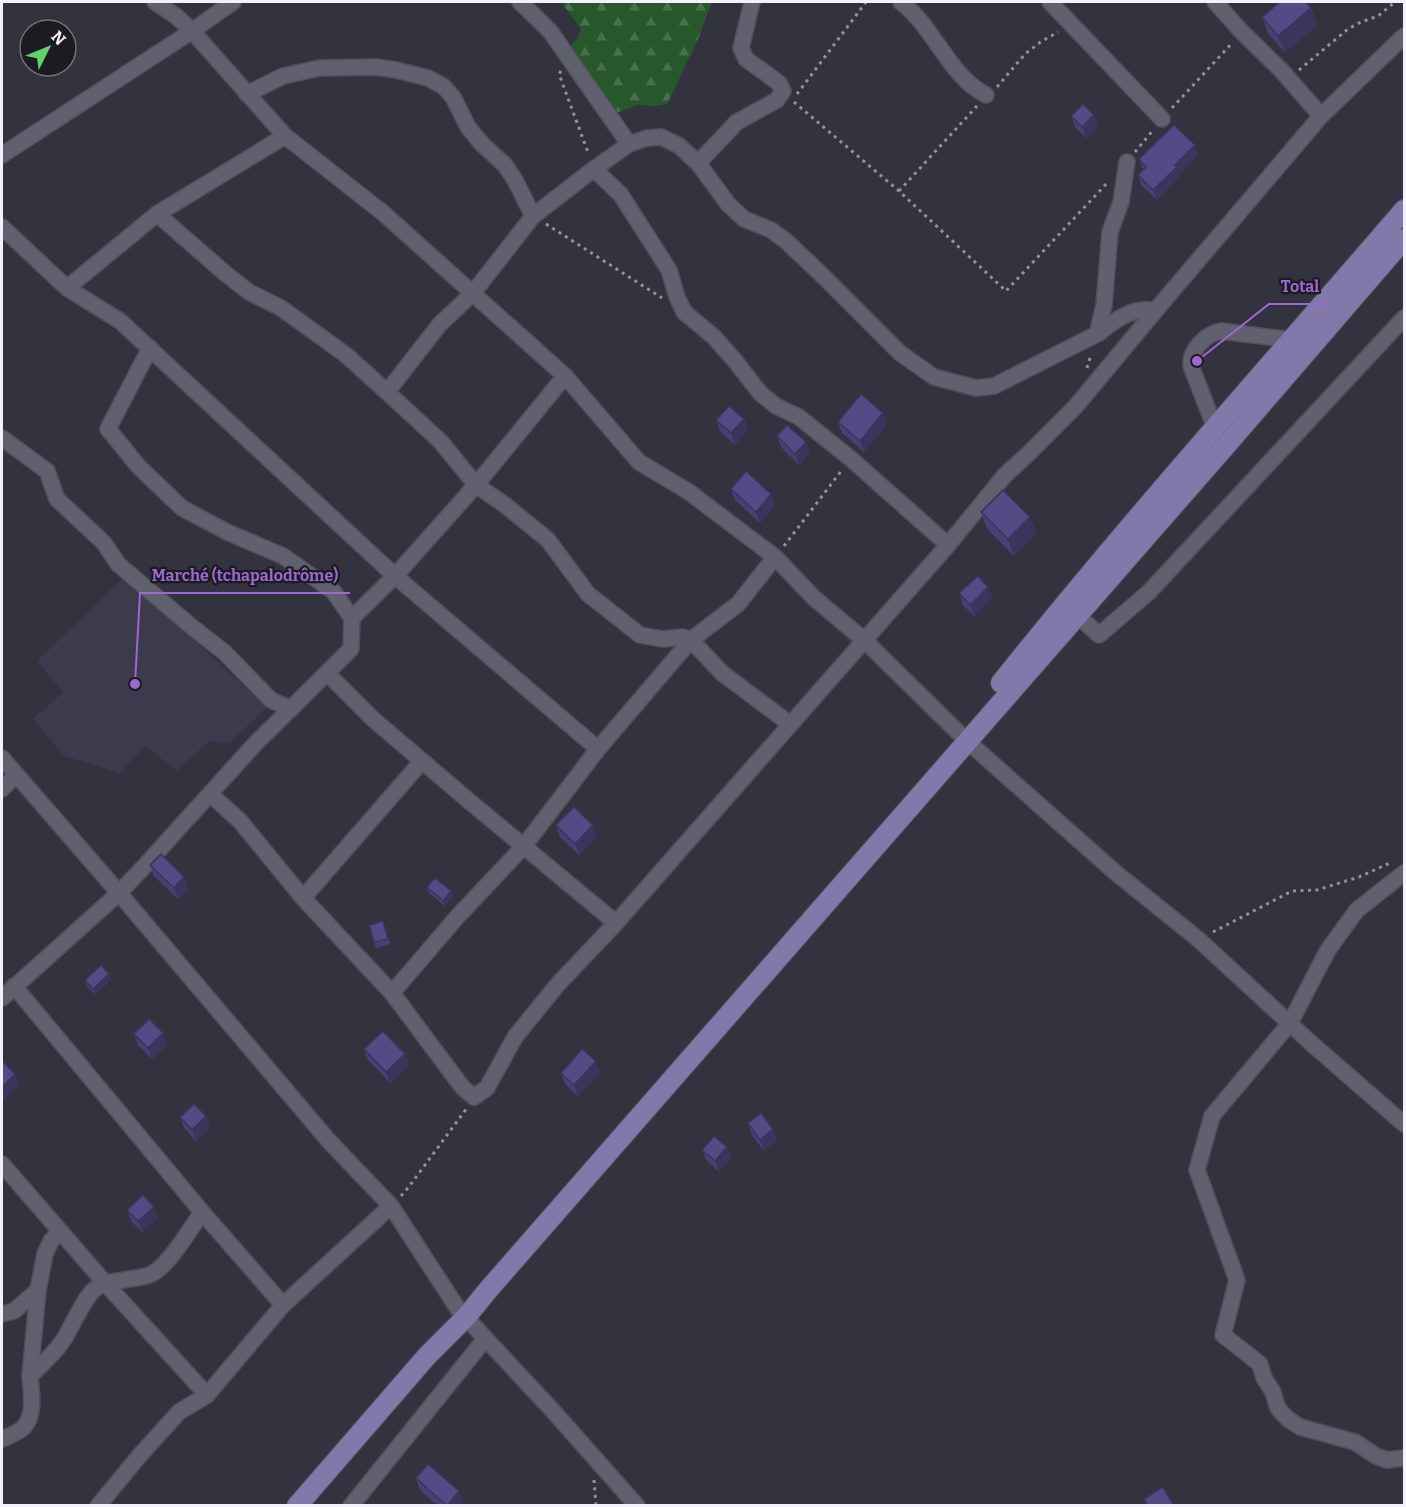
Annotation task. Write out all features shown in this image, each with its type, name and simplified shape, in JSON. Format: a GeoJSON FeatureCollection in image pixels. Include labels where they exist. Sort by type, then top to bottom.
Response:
{"type":"FeatureCollection","features":[{"type":"Feature","properties":{"kind":"main road"},"geometry":{"type":"LineString","coordinates":[[963,737],[979,711],[1057,612],[1404,210]]}},
{"type":"Feature","properties":{"kind":"main road"},"geometry":{"type":"LineString","coordinates":[[297,1506],[462,1313],[488,1290],[662,1093],[963,737],[1077,615],[1404,239]]}},
{"type":"Feature","properties":{"kind":"street"},"geometry":{"type":"LineString","coordinates":[[155,2],[176,16],[192,31],[285,136],[382,212],[565,376],[639,462],[689,492],[775,557],[814,598],[864,640],[963,737],[1116,873],[1198,939],[1404,1124]]}},
{"type":"Feature","properties":{"kind":"street"},"geometry":{"type":"LineString","coordinates":[[2,155],[233,2]]}},
{"type":"Feature","properties":{"kind":"street"},"geometry":{"type":"LineString","coordinates":[[520,2],[549,31],[629,144]]}},
{"type":"Feature","properties":{"kind":"street"},"geometry":{"type":"LineString","coordinates":[[698,163],[737,122],[777,100],[783,91],[779,83],[746,59],[741,48],[752,2]]}},
{"type":"Feature","properties":{"kind":"street"},"geometry":{"type":"LineString","coordinates":[[901,2],[929,31],[954,66],[976,90],[986,95]]}},
{"type":"Feature","properties":{"kind":"street"},"geometry":{"type":"LineString","coordinates":[[1050,2],[1162,119]]}},
{"type":"Feature","properties":{"kind":"street"},"geometry":{"type":"LineString","coordinates":[[1215,2],[1282,71],[1321,116]]}},
{"type":"Feature","properties":{"kind":"street"},"geometry":{"type":"LineString","coordinates":[[210,794],[240,821],[303,898],[392,993],[463,1088],[474,1097],[487,1088],[515,1037],[551,993],[616,923],[948,545],[1005,475],[1076,406],[1321,116],[1404,36]]}},
{"type":"Feature","properties":{"kind":"street"},"geometry":{"type":"LineString","coordinates":[[247,94],[283,76],[320,68],[375,67],[428,78],[443,86],[453,97],[468,127],[482,144],[505,165],[533,216]]}},
{"type":"Feature","properties":{"kind":"street"},"geometry":{"type":"LineString","coordinates":[[68,288],[157,214],[285,136]]}},
{"type":"Feature","properties":{"kind":"street"},"geometry":{"type":"LineString","coordinates":[[387,392],[440,324],[472,293],[533,216],[629,144],[647,138],[662,137],[678,145],[698,163],[728,204],[744,219],[771,230],[786,241],[900,353],[934,377],[976,388],[994,386],[1099,333],[1112,322],[1135,311],[1147,308],[1155,311]]}},
{"type":"Feature","properties":{"kind":"street"},"geometry":{"type":"LineString","coordinates":[[1099,333],[1104,305],[1110,232],[1121,202],[1127,162]]}},
{"type":"Feature","properties":{"kind":"street"},"geometry":{"type":"LineString","coordinates":[[594,169],[621,195],[669,270],[684,312],[714,337],[759,393],[776,406],[799,417],[851,459],[948,545]]}},
{"type":"Feature","properties":{"kind":"street"},"geometry":{"type":"LineString","coordinates":[[157,214],[249,292],[281,308],[346,355],[441,442],[476,485],[506,505],[548,540],[588,594],[640,635],[663,639],[683,637],[691,640],[722,673],[790,724]]}},
{"type":"Feature","properties":{"kind":"street"},"geometry":{"type":"LineString","coordinates":[[2,227],[68,288],[120,321],[395,576],[598,749]]}},
{"type":"Feature","properties":{"kind":"street"},"geometry":{"type":"LineString","coordinates":[[1077,615],[1099,635],[1149,592],[1404,318]]}},
{"type":"Feature","properties":{"kind":"street"},"geometry":{"type":"LineString","coordinates":[[1215,428],[1190,360],[1192,353],[1202,341],[1213,332],[1221,331],[1292,340]]}},
{"type":"Feature","properties":{"kind":"street"},"geometry":{"type":"LineString","coordinates":[[150,348],[108,429],[139,466],[182,508],[227,532],[283,556],[333,591],[352,618],[351,649],[255,744],[119,893],[6,992],[283,1305]]}},
{"type":"Feature","properties":{"kind":"street"},"geometry":{"type":"LineString","coordinates":[[352,618],[395,576],[476,485],[565,376]]}},
{"type":"Feature","properties":{"kind":"street"},"geometry":{"type":"LineString","coordinates":[[2,438],[47,471],[57,499],[104,543],[118,564],[224,652],[271,700],[291,709]]}},
{"type":"Feature","properties":{"kind":"street"},"geometry":{"type":"LineString","coordinates":[[392,993],[458,916],[524,846],[598,749],[691,640],[738,604],[775,557]]}},
{"type":"Feature","properties":{"kind":"street"},"geometry":{"type":"LineString","coordinates":[[327,673],[373,719],[616,923]]}},
{"type":"Feature","properties":{"kind":"street"},"geometry":{"type":"LineString","coordinates":[[2,758],[328,1140],[391,1206],[462,1313],[637,1506]]}},
{"type":"Feature","properties":{"kind":"street"},"geometry":{"type":"LineString","coordinates":[[303,898],[422,761]]}},
{"type":"Feature","properties":{"kind":"street"},"geometry":{"type":"LineString","coordinates":[[2,789],[16,775]]}},
{"type":"Feature","properties":{"kind":"street"},"geometry":{"type":"LineString","coordinates":[[1404,873],[1357,910],[1328,950],[1290,1023],[1212,1116],[1197,1170],[1237,1280],[1223,1335],[1260,1364],[1277,1406],[1288,1419],[1300,1427],[1355,1443],[1387,1460],[1404,1458]]}},
{"type":"Feature","properties":{"kind":"street"},"geometry":{"type":"LineString","coordinates":[[2,1164],[106,1284],[207,1395]]}},
{"type":"Feature","properties":{"kind":"street"},"geometry":{"type":"LineString","coordinates":[[98,1506],[179,1412],[207,1395],[283,1305],[391,1206]]}},
{"type":"Feature","properties":{"kind":"street"},"geometry":{"type":"LineString","coordinates":[[30,1376],[62,1342],[90,1293],[106,1284],[152,1274],[165,1264],[202,1212]]}},
{"type":"Feature","properties":{"kind":"street"},"geometry":{"type":"LineString","coordinates":[[2,1439],[22,1429],[30,1418],[30,1376],[38,1290],[45,1254],[51,1241],[60,1231]]}},
{"type":"Feature","properties":{"kind":"street"},"geometry":{"type":"LineString","coordinates":[[2,1314],[14,1311],[38,1290]]}},
{"type":"Feature","properties":{"kind":"street"},"geometry":{"type":"LineString","coordinates":[[351,1506],[485,1339]]}},
{"type":"Feature","properties":{"kind":"path"},"geometry":{"type":"LineString","coordinates":[[866,2],[792,100],[899,191],[1006,291]]}},
{"type":"Feature","properties":{"kind":"path"},"geometry":{"type":"LineString","coordinates":[[1282,71],[1298,71],[1348,29],[1378,16],[1395,2]]}},
{"type":"Feature","properties":{"kind":"path"},"geometry":{"type":"LineString","coordinates":[[569,58],[559,74],[594,169]]}},
{"type":"Feature","properties":{"kind":"path"},"geometry":{"type":"LineString","coordinates":[[533,216],[684,312]]}},
{"type":"Feature","properties":{"kind":"path"},"geometry":{"type":"LineString","coordinates":[[775,557],[851,459]]}},
{"type":"Feature","properties":{"kind":"path"},"geometry":{"type":"LineString","coordinates":[[1198,939],[1292,891],[1317,890],[1359,877],[1392,862]]}},
{"type":"Feature","properties":{"kind":"path"},"geometry":{"type":"LineString","coordinates":[[391,1206],[408,1188],[474,1097]]}},
{"type":"Feature","properties":{"kind":"shaded area"},"geometry":{"type":"Polygon","coordinates":[[[125,576],[267,708],[229,743],[209,741],[177,771],[145,746],[120,773],[64,756],[33,719],[63,692],[37,661],[125,576]]]}},
{"type":"Feature","properties":{"kind":"green space"},"geometry":{"type":"Polygon","coordinates":[[[561,2],[712,2],[697,42],[667,104],[637,105],[611,115],[569,48],[581,29],[561,2]]]}},
{"type":"Feature","properties":{"kind":"building"},"geometry":{"type":"Polygon","coordinates":[[[1280,2],[1306,2],[1311,8],[1278,36],[1262,17],[1280,2]]]}},
{"type":"Feature","properties":{"kind":"building"},"geometry":{"type":"Polygon","coordinates":[[[1083,104],[1094,115],[1082,127],[1071,116],[1083,104]]]}},
{"type":"Feature","properties":{"kind":"building"},"geometry":{"type":"Polygon","coordinates":[[[1174,125],[1195,145],[1175,165],[1177,167],[1153,190],[1138,175],[1146,167],[1139,159],[1174,125]]]}},
{"type":"Feature","properties":{"kind":"building"},"geometry":{"type":"Polygon","coordinates":[[[861,394],[883,413],[860,441],[838,422],[861,394]]]}},
{"type":"Feature","properties":{"kind":"building"},"geometry":{"type":"Polygon","coordinates":[[[729,406],[744,419],[731,433],[716,420],[729,406]]]}},
{"type":"Feature","properties":{"kind":"building"},"geometry":{"type":"Polygon","coordinates":[[[787,425],[806,442],[795,454],[777,436],[787,425]]]}},
{"type":"Feature","properties":{"kind":"building"},"geometry":{"type":"Polygon","coordinates":[[[746,471],[771,494],[756,512],[731,489],[746,471]]]}},
{"type":"Feature","properties":{"kind":"building"},"geometry":{"type":"Polygon","coordinates":[[[1003,490],[1030,517],[1008,539],[981,512],[1003,490]]]}},
{"type":"Feature","properties":{"kind":"building"},"geometry":{"type":"Polygon","coordinates":[[[978,576],[988,587],[970,605],[959,593],[978,576]]]}},
{"type":"Feature","properties":{"kind":"building"},"geometry":{"type":"Polygon","coordinates":[[[574,807],[593,825],[575,844],[556,825],[574,807]]]}},
{"type":"Feature","properties":{"kind":"building"},"geometry":{"type":"Polygon","coordinates":[[[161,854],[184,877],[174,888],[150,865],[161,854]]]}},
{"type":"Feature","properties":{"kind":"building"},"geometry":{"type":"Polygon","coordinates":[[[435,878],[451,891],[443,901],[427,887],[435,878]]]}},
{"type":"Feature","properties":{"kind":"building"},"geometry":{"type":"Polygon","coordinates":[[[383,921],[388,939],[374,942],[369,925],[383,921]]]}},
{"type":"Feature","properties":{"kind":"building"},"geometry":{"type":"Polygon","coordinates":[[[101,965],[109,974],[93,989],[85,980],[101,965]]]}},
{"type":"Feature","properties":{"kind":"building"},"geometry":{"type":"Polygon","coordinates":[[[149,1019],[163,1033],[148,1048],[134,1034],[149,1019]]]}},
{"type":"Feature","properties":{"kind":"building"},"geometry":{"type":"Polygon","coordinates":[[[383,1031],[405,1054],[386,1072],[364,1049],[383,1031]]]}},
{"type":"Feature","properties":{"kind":"building"},"geometry":{"type":"Polygon","coordinates":[[[582,1049],[596,1061],[574,1085],[561,1073],[582,1049]]]}},
{"type":"Feature","properties":{"kind":"building"},"geometry":{"type":"Polygon","coordinates":[[[2,1061],[15,1074],[2,1087],[2,1061]]]}},
{"type":"Feature","properties":{"kind":"building"},"geometry":{"type":"Polygon","coordinates":[[[194,1104],[206,1116],[192,1130],[180,1117],[194,1104]]]}},
{"type":"Feature","properties":{"kind":"building"},"geometry":{"type":"Polygon","coordinates":[[[761,1113],[773,1129],[760,1140],[748,1123],[761,1113]]]}},
{"type":"Feature","properties":{"kind":"building"},"geometry":{"type":"Polygon","coordinates":[[[714,1136],[727,1147],[715,1161],[702,1150],[714,1136]]]}},
{"type":"Feature","properties":{"kind":"building"},"geometry":{"type":"Polygon","coordinates":[[[143,1195],[154,1207],[138,1221],[127,1210],[143,1195]]]}},
{"type":"Feature","properties":{"kind":"building"},"geometry":{"type":"Polygon","coordinates":[[[428,1464],[459,1491],[447,1506],[416,1478],[428,1464]]]}},
{"type":"Feature","properties":{"kind":"building"},"geometry":{"type":"Polygon","coordinates":[[[1163,1487],[1174,1506],[1148,1506],[1144,1499],[1163,1487]]]}},
{"type":"Feature","properties":{"kind":"place","name":"Total"},"geometry":{"type":"Point","coordinates":[1197,361]}},
{"type":"Feature","properties":{"kind":"place","name":"Marché (tchapalodrôme)"},"geometry":{"type":"Point","coordinates":[135,684]}}]}
